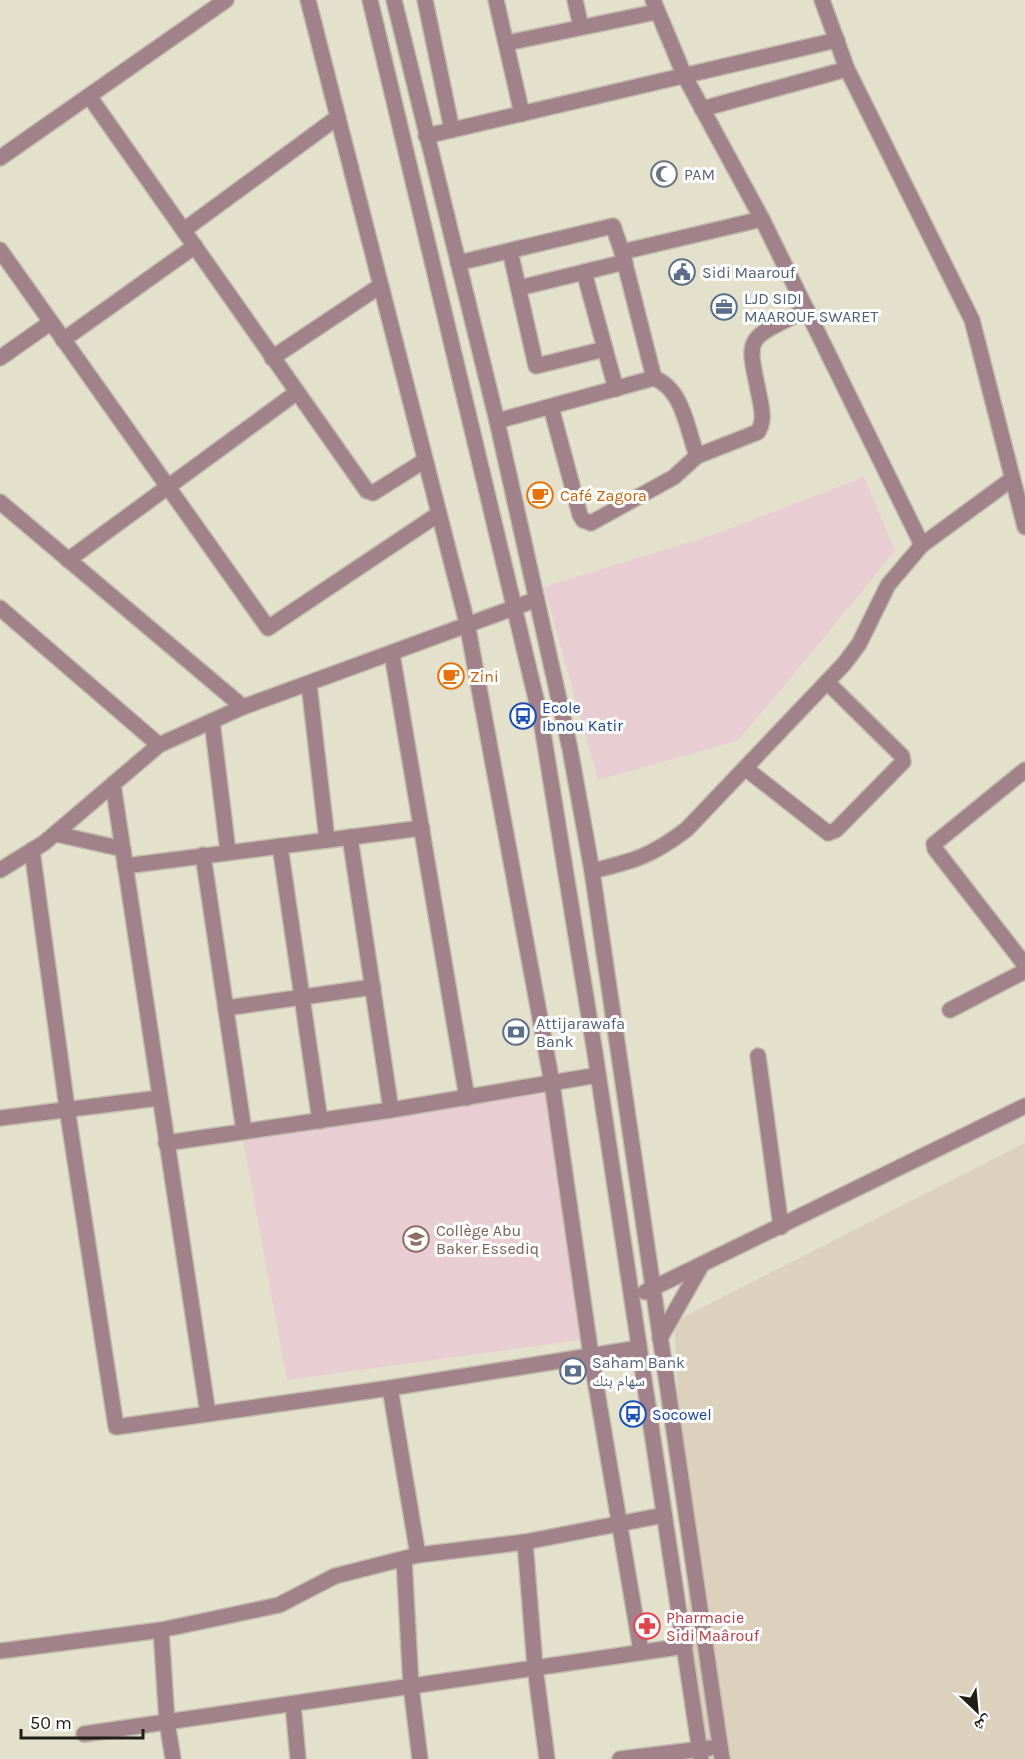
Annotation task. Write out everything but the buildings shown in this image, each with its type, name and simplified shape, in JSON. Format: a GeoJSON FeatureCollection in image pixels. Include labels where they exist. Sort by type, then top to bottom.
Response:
{"type":"FeatureCollection","features":[{"type":"Feature","properties":{"kind":"street"},"geometry":{"type":"LineString","coordinates":[[0,158],[226,0]]}},
{"type":"Feature","properties":{"kind":"street"},"geometry":{"type":"LineString","coordinates":[[308,0],[437,515],[467,623],[552,1083],[591,1356],[641,1652]]}},
{"type":"Feature","properties":{"kind":"street"},"geometry":{"type":"LineString","coordinates":[[370,0],[540,720],[598,1075],[701,1754]]}},
{"type":"Feature","properties":{"kind":"street"},"geometry":{"type":"LineString","coordinates":[[394,0],[497,421],[570,749],[592,871],[722,1753],[620,1759]]}},
{"type":"Feature","properties":{"kind":"street"},"geometry":{"type":"LineString","coordinates":[[425,0],[452,130]]}},
{"type":"Feature","properties":{"kind":"street"},"geometry":{"type":"LineString","coordinates":[[496,0],[522,114]]}},
{"type":"Feature","properties":{"kind":"street"},"geometry":{"type":"LineString","coordinates":[[575,0],[581,27]]}},
{"type":"Feature","properties":{"kind":"street"},"geometry":{"type":"LineString","coordinates":[[822,0],[847,69],[972,320],[1025,527]]}},
{"type":"Feature","properties":{"kind":"street"},"geometry":{"type":"LineString","coordinates":[[507,43],[581,27],[654,6],[685,77],[762,219],[922,545]]}},
{"type":"Feature","properties":{"kind":"street"},"geometry":{"type":"LineString","coordinates":[[426,136],[837,40]]}},
{"type":"Feature","properties":{"kind":"street"},"geometry":{"type":"LineString","coordinates":[[702,110],[847,69]]}},
{"type":"Feature","properties":{"kind":"street"},"geometry":{"type":"LineString","coordinates":[[89,96],[296,393],[370,493],[424,461]]}},
{"type":"Feature","properties":{"kind":"street"},"geometry":{"type":"LineString","coordinates":[[184,230],[338,117]]}},
{"type":"Feature","properties":{"kind":"street"},"geometry":{"type":"LineString","coordinates":[[409,158],[430,154]]}},
{"type":"Feature","properties":{"kind":"street"},"geometry":{"type":"LineString","coordinates":[[519,288],[584,272],[624,257],[762,219]]}},
{"type":"Feature","properties":{"kind":"street"},"geometry":{"type":"LineString","coordinates":[[458,263],[610,226],[614,228],[624,257],[654,378]]}},
{"type":"Feature","properties":{"kind":"street"},"geometry":{"type":"LineString","coordinates":[[63,340],[195,246]]}},
{"type":"Feature","properties":{"kind":"street"},"geometry":{"type":"LineString","coordinates":[[0,250],[269,628],[437,515]]}},
{"type":"Feature","properties":{"kind":"street"},"geometry":{"type":"LineString","coordinates":[[510,251],[536,366],[605,349]]}},
{"type":"Feature","properties":{"kind":"street"},"geometry":{"type":"LineString","coordinates":[[584,272],[616,389]]}},
{"type":"Feature","properties":{"kind":"street"},"geometry":{"type":"LineString","coordinates":[[272,358],[380,286]]}},
{"type":"Feature","properties":{"kind":"street"},"geometry":{"type":"LineString","coordinates":[[551,406],[580,515],[587,522],[597,520],[674,477],[697,456],[758,432],[763,419],[750,350],[755,339],[765,330],[807,310]]}},
{"type":"Feature","properties":{"kind":"street"},"geometry":{"type":"LineString","coordinates":[[0,358],[50,323]]}},
{"type":"Feature","properties":{"kind":"street"},"geometry":{"type":"LineString","coordinates":[[497,421],[654,378],[666,383],[676,396],[697,456]]}},
{"type":"Feature","properties":{"kind":"street"},"geometry":{"type":"LineString","coordinates":[[68,560],[168,484],[296,393]]}},
{"type":"Feature","properties":{"kind":"street"},"geometry":{"type":"LineString","coordinates":[[592,871],[640,860],[662,849],[687,829],[860,644],[888,585],[922,545],[1012,479]]}},
{"type":"Feature","properties":{"kind":"street"},"geometry":{"type":"LineString","coordinates":[[0,502],[243,707]]}},
{"type":"Feature","properties":{"kind":"street"},"geometry":{"type":"LineString","coordinates":[[0,870],[56,834],[159,745],[243,707],[392,654],[513,606],[535,600]]}},
{"type":"Feature","properties":{"kind":"street"},"geometry":{"type":"LineString","coordinates":[[0,608],[159,745]]}},
{"type":"Feature","properties":{"kind":"street"},"geometry":{"type":"LineString","coordinates":[[392,654],[466,1098]]}},
{"type":"Feature","properties":{"kind":"street"},"geometry":{"type":"LineString","coordinates":[[745,768],[828,833],[836,830],[903,762],[902,756],[826,682]]}},
{"type":"Feature","properties":{"kind":"street"},"geometry":{"type":"LineString","coordinates":[[309,684],[327,840]]}},
{"type":"Feature","properties":{"kind":"street"},"geometry":{"type":"LineString","coordinates":[[212,721],[228,852]]}},
{"type":"Feature","properties":{"kind":"street"},"geometry":{"type":"LineString","coordinates":[[1025,770],[934,844],[935,849],[1025,965]]}},
{"type":"Feature","properties":{"kind":"street"},"geometry":{"type":"LineString","coordinates":[[113,783],[208,1413]]}},
{"type":"Feature","properties":{"kind":"street"},"geometry":{"type":"LineString","coordinates":[[125,866],[422,828]]}},
{"type":"Feature","properties":{"kind":"street"},"geometry":{"type":"LineString","coordinates":[[56,834],[123,849]]}},
{"type":"Feature","properties":{"kind":"street"},"geometry":{"type":"LineString","coordinates":[[350,837],[392,1110]]}},
{"type":"Feature","properties":{"kind":"street"},"geometry":{"type":"LineString","coordinates":[[280,846],[320,1121]]}},
{"type":"Feature","properties":{"kind":"street"},"geometry":{"type":"LineString","coordinates":[[32,850],[67,1108],[114,1424],[119,1428],[639,1348]]}},
{"type":"Feature","properties":{"kind":"street"},"geometry":{"type":"LineString","coordinates":[[203,855],[244,1131]]}},
{"type":"Feature","properties":{"kind":"street"},"geometry":{"type":"LineString","coordinates":[[950,1010],[1025,971]]}},
{"type":"Feature","properties":{"kind":"street"},"geometry":{"type":"LineString","coordinates":[[226,1008],[373,987]]}},
{"type":"Feature","properties":{"kind":"street"},"geometry":{"type":"LineString","coordinates":[[758,1056],[781,1227]]}},
{"type":"Feature","properties":{"kind":"street"},"geometry":{"type":"LineString","coordinates":[[166,1143],[392,1110],[598,1075]]}},
{"type":"Feature","properties":{"kind":"street"},"geometry":{"type":"LineString","coordinates":[[0,1118],[159,1098]]}},
{"type":"Feature","properties":{"kind":"street"},"geometry":{"type":"LineString","coordinates":[[631,1299],[1025,1106]]}},
{"type":"Feature","properties":{"kind":"street"},"geometry":{"type":"LineString","coordinates":[[660,1338],[701,1266]]}},
{"type":"Feature","properties":{"kind":"street"},"geometry":{"type":"LineString","coordinates":[[390,1388],[411,1557],[411,1686],[420,1759]]}},
{"type":"Feature","properties":{"kind":"street"},"geometry":{"type":"LineString","coordinates":[[0,1651],[161,1630],[279,1605],[335,1576],[411,1557],[525,1542],[664,1515]]}},
{"type":"Feature","properties":{"kind":"street"},"geometry":{"type":"LineString","coordinates":[[525,1542],[535,1667],[547,1759]]}},
{"type":"Feature","properties":{"kind":"street"},"geometry":{"type":"LineString","coordinates":[[161,1630],[167,1722],[173,1759]]}},
{"type":"Feature","properties":{"kind":"street"},"geometry":{"type":"LineString","coordinates":[[84,1734],[685,1646]]}},
{"type":"Feature","properties":{"kind":"street"},"geometry":{"type":"LineString","coordinates":[[293,1704],[298,1759]]}},
{"type":"Feature","properties":{"kind":"shaded area"},"geometry":{"type":"Polygon","coordinates":[[[864,477],[895,551],[737,741],[598,780],[544,587],[716,534],[864,477]]]}},
{"type":"Feature","properties":{"kind":"shaded area","name":"Collège Abu Baker Essediq"},"geometry":{"type":"Polygon","coordinates":[[[548,1090],[587,1339],[287,1380],[243,1139],[548,1090]]]}},
{"type":"Feature","properties":{"kind":"shaded area"},"geometry":{"type":"Polygon","coordinates":[[[1025,1143],[1025,1759],[696,1759],[674,1322],[1025,1143]]]}},
{"type":"Feature","properties":{"kind":"place","name":"PAM"},"geometry":{"type":"Point","coordinates":[664,174]}},
{"type":"Feature","properties":{"kind":"place","name":"Sidi Maarouf"},"geometry":{"type":"Point","coordinates":[682,272]}},
{"type":"Feature","properties":{"kind":"place","name":"LJD SIDI MAAROUF SWARET"},"geometry":{"type":"Point","coordinates":[724,307]}},
{"type":"Feature","properties":{"kind":"place","name":"Café Zagora"},"geometry":{"type":"Point","coordinates":[540,495]}},
{"type":"Feature","properties":{"kind":"place","name":"Zini"},"geometry":{"type":"Point","coordinates":[451,676]}},
{"type":"Feature","properties":{"kind":"place","name":"Ecole Ibnou Katir"},"geometry":{"type":"Point","coordinates":[523,716]}},
{"type":"Feature","properties":{"kind":"place","name":"Attijarawafa Bank"},"geometry":{"type":"Point","coordinates":[516,1032]}},
{"type":"Feature","properties":{"kind":"place","name":"Collège Abu Baker Essediq"},"geometry":{"type":"Point","coordinates":[416,1239]}},
{"type":"Feature","properties":{"kind":"place","name":"Saham Bank سهام بنك"},"geometry":{"type":"Point","coordinates":[573,1371]}},
{"type":"Feature","properties":{"kind":"place","name":"Socowel"},"geometry":{"type":"Point","coordinates":[633,1414]}},
{"type":"Feature","properties":{"kind":"place","name":"Pharmacie Sidi Maârouf"},"geometry":{"type":"Point","coordinates":[647,1626]}}]}
